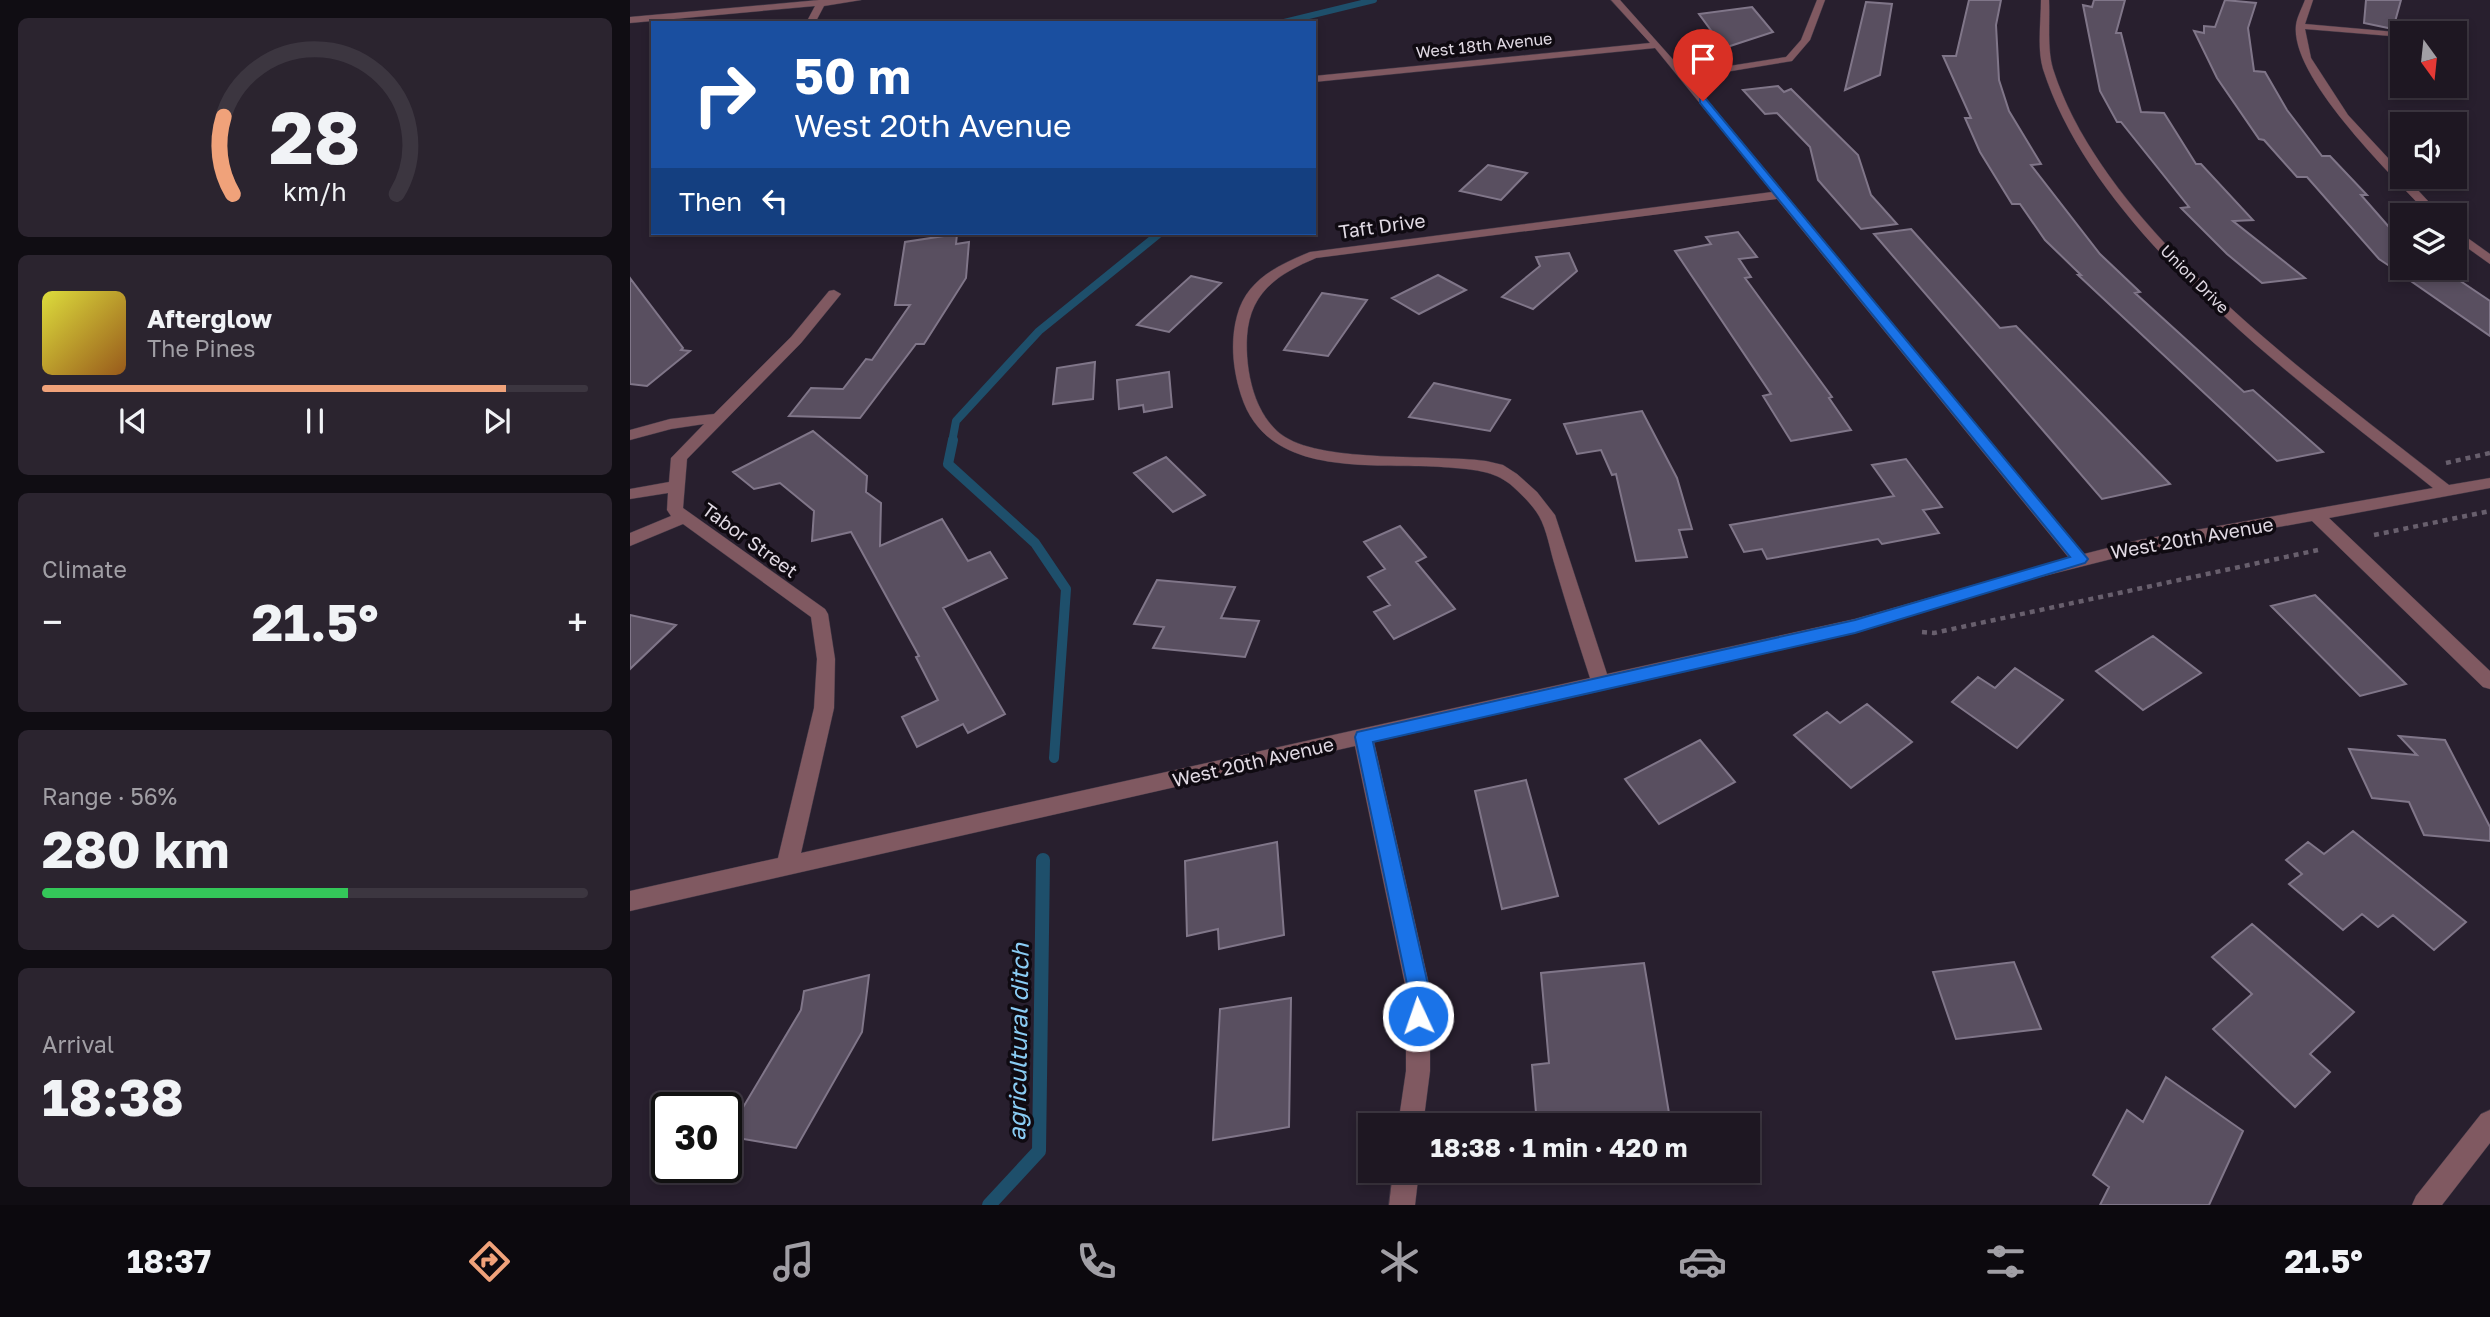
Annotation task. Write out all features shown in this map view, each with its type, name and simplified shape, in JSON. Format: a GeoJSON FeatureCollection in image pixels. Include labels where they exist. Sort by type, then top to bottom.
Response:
{"type":"FeatureCollection","features":[{"type":"Feature","properties":{"kind":"street"},"geometry":{"type":"LineString","coordinates":[[630,20],[857,0]]}},
{"type":"Feature","properties":{"kind":"street"},"geometry":{"type":"LineString","coordinates":[[1615,0],[1657,45],[2080,559]]}},
{"type":"Feature","properties":{"kind":"street"},"geometry":{"type":"LineString","coordinates":[[1682,76],[1789,59],[1797,53],[1806,39],[1821,0]]}},
{"type":"Feature","properties":{"kind":"street","name":"Union Drive"},"geometry":{"type":"LineString","coordinates":[[2045,0],[2041,19],[2042,46],[2049,80],[2068,122],[2099,174],[2131,214],[2236,320],[2448,492]]}},
{"type":"Feature","properties":{"kind":"street"},"geometry":{"type":"LineString","coordinates":[[2309,0],[2300,26],[2306,58],[2344,117],[2424,203]]}},
{"type":"Feature","properties":{"kind":"street"},"geometry":{"type":"LineString","coordinates":[[811,21],[822,2]]}},
{"type":"Feature","properties":{"kind":"street"},"geometry":{"type":"LineString","coordinates":[[2300,26],[2390,33]]}},
{"type":"Feature","properties":{"kind":"street","name":"West 18th Avenue"},"geometry":{"type":"LineString","coordinates":[[1316,79],[1657,45]]}},
{"type":"Feature","properties":{"kind":"street","name":"Taft Drive"},"geometry":{"type":"LineString","coordinates":[[1601,685],[1548,515],[1535,499],[1497,469],[1421,459],[1335,456],[1302,450],[1283,442],[1266,429],[1256,416],[1244,382],[1240,346],[1248,300],[1259,284],[1275,272],[1314,255],[1779,195]]}},
{"type":"Feature","properties":{"kind":"street"},"geometry":{"type":"LineString","coordinates":[[2467,242],[2490,260]]}},
{"type":"Feature","properties":{"kind":"street","name":"Tabor Street"},"geometry":{"type":"LineString","coordinates":[[787,866],[824,708],[826,659],[819,614],[675,510],[679,458],[796,340],[834,294]]}},
{"type":"Feature","properties":{"kind":"street"},"geometry":{"type":"LineString","coordinates":[[630,435],[670,424],[717,418]]}},
{"type":"Feature","properties":{"kind":"street","name":"West 20th Avenue"},"geometry":{"type":"LineString","coordinates":[[630,901],[1855,626],[2080,559],[2192,535],[2317,516],[2490,483]]}},
{"type":"Feature","properties":{"kind":"street"},"geometry":{"type":"LineString","coordinates":[[630,494],[677,486]]}},
{"type":"Feature","properties":{"kind":"street"},"geometry":{"type":"LineString","coordinates":[[2317,516],[2490,682]]}},
{"type":"Feature","properties":{"kind":"street"},"geometry":{"type":"LineString","coordinates":[[630,540],[683,517]]}},
{"type":"Feature","properties":{"kind":"street"},"geometry":{"type":"LineString","coordinates":[[1363,737],[1418,989],[1418,1071],[1413,1113]]}},
{"type":"Feature","properties":{"kind":"street"},"geometry":{"type":"LineString","coordinates":[[2425,1205],[2490,1123]]}},
{"type":"Feature","properties":{"kind":"street"},"geometry":{"type":"LineString","coordinates":[[1402,1205],[1405,1183]]}},
{"type":"Feature","properties":{"kind":"path"},"geometry":{"type":"LineString","coordinates":[[1934,633],[2346,543],[2399,528],[2490,511]]}},
{"type":"Feature","properties":{"kind":"building"},"geometry":{"type":"Polygon","coordinates":[[[1969,0],[2001,0],[1996,25],[1999,80],[2009,111],[2041,164],[2031,165],[2100,254],[2140,292],[2135,293],[2244,392],[2253,390],[2323,452],[2277,461],[2078,275],[2081,275],[2045,240],[2020,204],[2012,204],[1980,152],[1965,118],[1971,118],[1943,56],[1956,56],[1969,0]]]}},
{"type":"Feature","properties":{"kind":"building"},"geometry":{"type":"Polygon","coordinates":[[[2094,0],[2125,0],[2116,33],[2121,33],[2141,112],[2164,113],[2196,164],[2201,164],[2253,220],[2233,221],[2305,278],[2262,283],[2227,254],[2181,208],[2189,207],[2121,122],[2117,122],[2100,91],[2083,5],[2092,7],[2094,0]]]}},
{"type":"Feature","properties":{"kind":"building"},"geometry":{"type":"Polygon","coordinates":[[[2225,0],[2256,3],[2248,28],[2254,71],[2265,72],[2287,110],[2322,156],[2330,156],[2367,195],[2361,195],[2390,228],[2390,266],[2379,259],[2307,177],[2297,177],[2264,140],[2259,139],[2217,78],[2194,31],[2204,33],[2204,26],[2215,27],[2225,0]]]}},
{"type":"Feature","properties":{"kind":"building"},"geometry":{"type":"Polygon","coordinates":[[[2366,0],[2401,0],[2395,21],[2390,21],[2390,28],[2364,23],[2366,0]]]}},
{"type":"Feature","properties":{"kind":"building"},"geometry":{"type":"Polygon","coordinates":[[[1866,2],[1892,4],[1880,75],[1845,90],[1866,2]]]}},
{"type":"Feature","properties":{"kind":"building"},"geometry":{"type":"Polygon","coordinates":[[[1752,7],[1773,32],[1724,48],[1699,14],[1752,7]]]}},
{"type":"Feature","properties":{"kind":"building"},"geometry":{"type":"Polygon","coordinates":[[[1778,86],[1784,92],[1791,89],[1858,155],[1871,195],[1897,224],[1861,229],[1818,180],[1810,147],[1777,113],[1765,114],[1743,90],[1778,86]]]}},
{"type":"Feature","properties":{"kind":"building"},"geometry":{"type":"Polygon","coordinates":[[[1488,165],[1527,173],[1501,200],[1460,191],[1488,165]]]}},
{"type":"Feature","properties":{"kind":"building"},"geometry":{"type":"Polygon","coordinates":[[[1911,229],[2000,328],[2016,326],[2170,484],[2102,499],[1874,234],[1911,229]]]}},
{"type":"Feature","properties":{"kind":"building"},"geometry":{"type":"Polygon","coordinates":[[[1738,232],[1757,257],[1739,259],[1751,277],[1745,278],[1832,397],[1829,398],[1851,430],[1791,441],[1763,396],[1771,394],[1675,251],[1711,244],[1706,237],[1738,232]]]}},
{"type":"Feature","properties":{"kind":"building"},"geometry":{"type":"Polygon","coordinates":[[[957,235],[956,244],[969,242],[966,278],[924,344],[916,344],[860,418],[789,416],[811,388],[843,389],[866,359],[872,360],[910,305],[895,305],[905,242],[957,235]]]}},
{"type":"Feature","properties":{"kind":"building"},"geometry":{"type":"Polygon","coordinates":[[[1569,253],[1577,271],[1533,309],[1502,297],[1540,266],[1536,257],[1569,253]]]}},
{"type":"Feature","properties":{"kind":"building"},"geometry":{"type":"Polygon","coordinates":[[[1438,275],[1466,290],[1419,314],[1392,298],[1438,275]]]}},
{"type":"Feature","properties":{"kind":"building"},"geometry":{"type":"Polygon","coordinates":[[[1191,276],[1221,283],[1169,332],[1137,325],[1191,276]]]}},
{"type":"Feature","properties":{"kind":"building"},"geometry":{"type":"Polygon","coordinates":[[[630,278],[683,348],[681,350],[690,351],[647,386],[630,384],[630,278]]]}},
{"type":"Feature","properties":{"kind":"building"},"geometry":{"type":"Polygon","coordinates":[[[2409,280],[2459,280],[2490,301],[2490,336],[2409,280]]]}},
{"type":"Feature","properties":{"kind":"building"},"geometry":{"type":"Polygon","coordinates":[[[1322,293],[1367,300],[1328,356],[1284,350],[1322,293]]]}},
{"type":"Feature","properties":{"kind":"building"},"geometry":{"type":"Polygon","coordinates":[[[1095,362],[1093,399],[1053,404],[1057,368],[1095,362]]]}},
{"type":"Feature","properties":{"kind":"building"},"geometry":{"type":"Polygon","coordinates":[[[1169,372],[1172,407],[1144,412],[1143,405],[1119,409],[1117,380],[1169,372]]]}},
{"type":"Feature","properties":{"kind":"building"},"geometry":{"type":"Polygon","coordinates":[[[1434,383],[1510,400],[1490,431],[1409,417],[1434,383]]]}},
{"type":"Feature","properties":{"kind":"building"},"geometry":{"type":"Polygon","coordinates":[[[1642,411],[1677,478],[1692,529],[1679,530],[1687,557],[1636,561],[1616,474],[1612,475],[1601,450],[1577,454],[1564,424],[1642,411]]]}},
{"type":"Feature","properties":{"kind":"building"},"geometry":{"type":"Polygon","coordinates":[[[813,431],[867,476],[866,492],[881,503],[880,546],[942,519],[968,561],[990,552],[1007,578],[943,608],[1005,714],[968,733],[963,724],[917,747],[902,717],[938,700],[916,657],[919,656],[851,532],[812,541],[814,511],[780,483],[754,489],[733,472],[813,431]]]}},
{"type":"Feature","properties":{"kind":"building"},"geometry":{"type":"Polygon","coordinates":[[[1166,457],[1205,495],[1173,512],[1134,473],[1166,457]]]}},
{"type":"Feature","properties":{"kind":"building"},"geometry":{"type":"Polygon","coordinates":[[[1906,459],[1942,507],[1923,510],[1939,533],[1882,544],[1878,539],[1767,559],[1762,549],[1744,552],[1730,525],[1894,496],[1872,465],[1906,459]]]}},
{"type":"Feature","properties":{"kind":"building"},"geometry":{"type":"Polygon","coordinates":[[[1400,526],[1426,557],[1416,562],[1455,609],[1394,639],[1374,612],[1390,605],[1368,577],[1385,569],[1364,542],[1400,526]]]}},
{"type":"Feature","properties":{"kind":"building"},"geometry":{"type":"Polygon","coordinates":[[[1157,580],[1235,587],[1221,618],[1259,621],[1245,657],[1153,648],[1164,627],[1134,624],[1157,580]]]}},
{"type":"Feature","properties":{"kind":"building"},"geometry":{"type":"Polygon","coordinates":[[[2315,595],[2406,684],[2360,696],[2271,606],[2315,595]]]}},
{"type":"Feature","properties":{"kind":"building"},"geometry":{"type":"Polygon","coordinates":[[[630,615],[676,625],[630,669],[630,615]]]}},
{"type":"Feature","properties":{"kind":"building"},"geometry":{"type":"Polygon","coordinates":[[[2153,636],[2201,673],[2143,710],[2096,671],[2153,636]]]}},
{"type":"Feature","properties":{"kind":"building"},"geometry":{"type":"Polygon","coordinates":[[[2015,668],[2063,700],[2017,748],[1952,702],[1978,677],[1995,688],[2015,668]]]}},
{"type":"Feature","properties":{"kind":"building"},"geometry":{"type":"Polygon","coordinates":[[[1867,704],[1912,742],[1851,788],[1794,735],[1827,712],[1840,723],[1867,704]]]}},
{"type":"Feature","properties":{"kind":"building"},"geometry":{"type":"Polygon","coordinates":[[[2399,736],[2445,740],[2490,827],[2490,841],[2424,835],[2409,802],[2372,798],[2349,749],[2417,755],[2399,736]]]}},
{"type":"Feature","properties":{"kind":"building"},"geometry":{"type":"Polygon","coordinates":[[[1700,740],[1735,782],[1659,824],[1625,779],[1700,740]]]}},
{"type":"Feature","properties":{"kind":"building"},"geometry":{"type":"Polygon","coordinates":[[[1526,780],[1558,896],[1502,909],[1475,791],[1526,780]]]}},
{"type":"Feature","properties":{"kind":"building"},"geometry":{"type":"Polygon","coordinates":[[[2353,831],[2466,922],[2434,950],[2393,915],[2378,927],[2362,914],[2343,930],[2289,884],[2302,874],[2286,860],[2308,842],[2324,854],[2353,831]]]}},
{"type":"Feature","properties":{"kind":"building"},"geometry":{"type":"Polygon","coordinates":[[[1277,842],[1284,935],[1219,949],[1218,929],[1187,936],[1185,861],[1277,842]]]}},
{"type":"Feature","properties":{"kind":"building"},"geometry":{"type":"Polygon","coordinates":[[[2252,924],[2354,1012],[2310,1054],[2330,1072],[2295,1107],[2213,1029],[2252,994],[2212,957],[2252,924]]]}},
{"type":"Feature","properties":{"kind":"building"},"geometry":{"type":"Polygon","coordinates":[[[2014,962],[2041,1029],[1956,1039],[1933,972],[2014,962]]]}},
{"type":"Feature","properties":{"kind":"building"},"geometry":{"type":"Polygon","coordinates":[[[1644,963],[1669,1113],[1536,1113],[1532,1065],[1549,1063],[1541,973],[1644,963]]]}},
{"type":"Feature","properties":{"kind":"building"},"geometry":{"type":"Polygon","coordinates":[[[869,975],[862,1032],[796,1148],[742,1139],[742,1109],[801,1010],[804,991],[869,975]]]}},
{"type":"Feature","properties":{"kind":"building"},"geometry":{"type":"Polygon","coordinates":[[[1291,998],[1289,1127],[1213,1140],[1220,1009],[1291,998]]]}},
{"type":"Feature","properties":{"kind":"building"},"geometry":{"type":"Polygon","coordinates":[[[2166,1077],[2243,1131],[2209,1205],[2100,1205],[2109,1187],[2093,1175],[2127,1110],[2143,1122],[2166,1077]]]}},
{"type":"Feature","properties":{"kind":"waterway","name":"agricultural ditch"},"geometry":{"type":"LineString","coordinates":[[1288,21],[1374,0]]}},
{"type":"Feature","properties":{"kind":"waterway","name":"agricultural ditch"},"geometry":{"type":"LineString","coordinates":[[952,442],[956,421],[1039,331],[1158,235]]}},
{"type":"Feature","properties":{"kind":"waterway","name":"agricultural ditch"},"geometry":{"type":"LineString","coordinates":[[953,440],[948,464],[1035,543],[1066,589],[1054,758]]}},
{"type":"Feature","properties":{"kind":"waterway","name":"agricultural ditch"},"geometry":{"type":"LineString","coordinates":[[989,1205],[1039,1151],[1043,860]]}},
{"type":"Feature","properties":{"kind":"route"},"geometry":{"type":"LineString","coordinates":[[1418,1016],[1418,989],[1363,737],[1855,626],[2080,559],[1703,101]]}}]}
